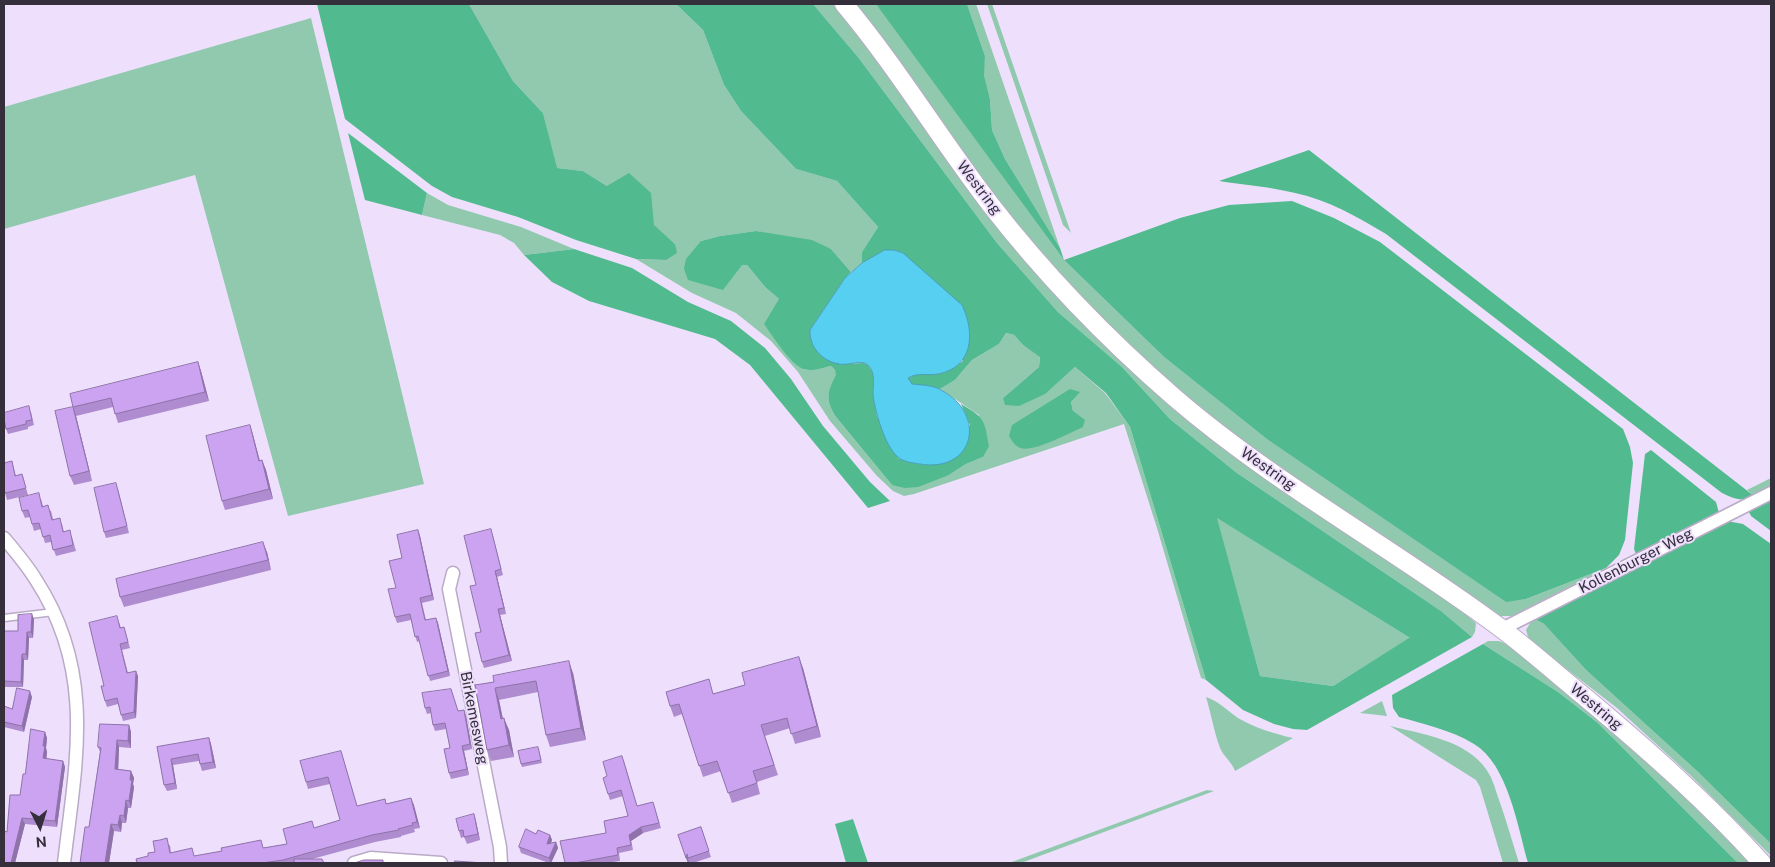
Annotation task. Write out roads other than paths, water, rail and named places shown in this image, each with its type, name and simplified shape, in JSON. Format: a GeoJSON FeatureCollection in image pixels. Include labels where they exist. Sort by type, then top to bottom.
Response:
{"type":"FeatureCollection","features":[{"type":"Feature","properties":{"kind":"main road","name":"Westring"},"geometry":{"type":"LineString","coordinates":[[844,4],[878,47],[956,158],[1004,222],[1055,282],[1126,354],[1178,400],[1246,454],[1502,629],[1612,720],[1673,774],[1734,832],[1762,863]]}},
{"type":"Feature","properties":{"kind":"street","name":"Kollenburger Weg"},"geometry":{"type":"LineString","coordinates":[[1502,629],[1771,493]]}},
{"type":"Feature","properties":{"kind":"street"},"geometry":{"type":"LineString","coordinates":[[4,538],[37,580],[54,612],[71,657],[77,692],[78,728],[76,766],[64,863]]}},
{"type":"Feature","properties":{"kind":"street","name":"Birkemesweg"},"geometry":{"type":"LineString","coordinates":[[453,573],[449,589],[500,847],[501,863]]}},
{"type":"Feature","properties":{"kind":"street"},"geometry":{"type":"LineString","coordinates":[[354,863],[372,858],[441,863]]}},
{"type":"Feature","properties":{"kind":"lane"},"geometry":{"type":"LineString","coordinates":[[4,618],[54,612]]}},
{"type":"Feature","properties":{"kind":"water"},"geometry":{"type":"Polygon","coordinates":[[[885,250],[903,253],[962,305],[966,315],[970,337],[965,356],[959,364],[950,370],[938,374],[919,375],[908,378],[912,384],[938,388],[956,401],[965,413],[969,427],[968,440],[963,451],[953,460],[938,464],[920,464],[911,463],[898,457],[889,445],[878,419],[873,395],[874,379],[871,368],[865,363],[842,364],[827,360],[814,347],[810,336],[810,330],[845,278],[862,263],[885,250]]]}}]}
